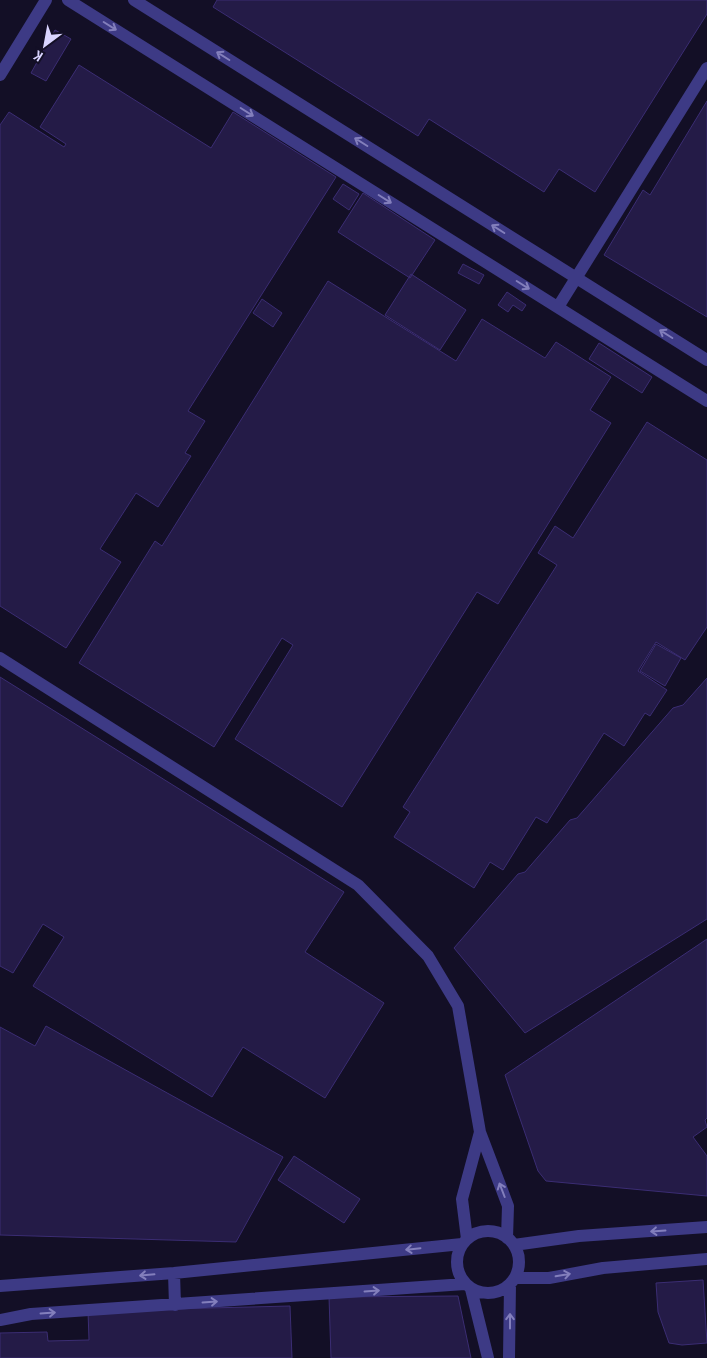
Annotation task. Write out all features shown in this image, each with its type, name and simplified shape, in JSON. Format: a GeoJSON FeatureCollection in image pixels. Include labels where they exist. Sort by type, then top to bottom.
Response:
{"type":"FeatureCollection","features":[{"type":"Feature","properties":{"kind":"street"},"geometry":{"type":"LineString","coordinates":[[0,75],[46,0]]}},
{"type":"Feature","properties":{"kind":"street"},"geometry":{"type":"LineString","coordinates":[[68,0],[707,400]]}},
{"type":"Feature","properties":{"kind":"street"},"geometry":{"type":"LineString","coordinates":[[134,0],[707,360]]}},
{"type":"Feature","properties":{"kind":"street"},"geometry":{"type":"LineString","coordinates":[[558,307],[707,68]]}},
{"type":"Feature","properties":{"kind":"street"},"geometry":{"type":"LineString","coordinates":[[0,658],[358,885],[428,956],[458,1006],[480,1132],[508,1206],[511,1242]]}},
{"type":"Feature","properties":{"kind":"street"},"geometry":{"type":"LineString","coordinates":[[464,1242],[462,1199],[480,1132]]}},
{"type":"Feature","properties":{"kind":"street"},"geometry":{"type":"LineString","coordinates":[[511,1242],[707,1228]]}},
{"type":"Feature","properties":{"kind":"street"},"geometry":{"type":"LineString","coordinates":[[510,1358],[512,1281],[519,1262],[518,1253],[511,1242],[500,1233],[491,1231],[474,1234],[464,1242],[457,1254],[457,1265],[459,1275],[468,1286],[479,1292],[496,1292],[512,1281],[549,1278],[603,1268],[707,1259]]}},
{"type":"Feature","properties":{"kind":"street"},"geometry":{"type":"LineString","coordinates":[[0,1286],[174,1273],[464,1242]]}},
{"type":"Feature","properties":{"kind":"street"},"geometry":{"type":"LineString","coordinates":[[174,1273],[175,1305]]}},
{"type":"Feature","properties":{"kind":"street"},"geometry":{"type":"LineString","coordinates":[[0,1320],[31,1314],[468,1286]]}},
{"type":"Feature","properties":{"kind":"street"},"geometry":{"type":"LineString","coordinates":[[468,1286],[488,1358]]}},
{"type":"Feature","properties":{"kind":"building"},"geometry":{"type":"Polygon","coordinates":[[[217,0],[707,0],[707,14],[595,192],[559,169],[544,192],[429,119],[418,136],[213,7],[217,0]]]}},
{"type":"Feature","properties":{"kind":"building"},"geometry":{"type":"Polygon","coordinates":[[[55,30],[71,39],[46,81],[31,73],[55,30]]]}},
{"type":"Feature","properties":{"kind":"building"},"geometry":{"type":"Polygon","coordinates":[[[79,65],[211,148],[233,112],[336,177],[188,411],[205,421],[185,453],[191,456],[158,507],[136,493],[100,549],[121,562],[66,648],[0,606],[0,125],[9,112],[64,147],[66,144],[40,127],[79,65]]]}},
{"type":"Feature","properties":{"kind":"building"},"geometry":{"type":"Polygon","coordinates":[[[707,101],[707,317],[604,255],[643,190],[650,195],[707,101]]]}},
{"type":"Feature","properties":{"kind":"building"},"geometry":{"type":"Polygon","coordinates":[[[343,184],[359,194],[349,210],[333,199],[343,184]]]}},
{"type":"Feature","properties":{"kind":"building"},"geometry":{"type":"Polygon","coordinates":[[[363,193],[435,240],[410,278],[338,232],[363,193]]]}},
{"type":"Feature","properties":{"kind":"building"},"geometry":{"type":"Polygon","coordinates":[[[463,264],[484,275],[479,284],[458,273],[463,264]]]}},
{"type":"Feature","properties":{"kind":"building"},"geometry":{"type":"Polygon","coordinates":[[[411,274],[466,310],[440,350],[385,315],[411,274]]]}},
{"type":"Feature","properties":{"kind":"building"},"geometry":{"type":"Polygon","coordinates":[[[328,281],[456,361],[482,319],[545,358],[556,342],[611,377],[590,410],[611,423],[498,604],[477,592],[342,807],[235,739],[293,645],[282,638],[214,747],[79,663],[155,541],[162,546],[328,281]]]}},
{"type":"Feature","properties":{"kind":"building"},"geometry":{"type":"Polygon","coordinates":[[[507,292],[526,305],[522,311],[513,305],[508,312],[498,305],[507,292]]]}},
{"type":"Feature","properties":{"kind":"building"},"geometry":{"type":"Polygon","coordinates":[[[262,299],[282,313],[273,327],[253,313],[262,299]]]}},
{"type":"Feature","properties":{"kind":"building"},"geometry":{"type":"Polygon","coordinates":[[[599,343],[652,377],[642,393],[589,359],[599,343]]]}},
{"type":"Feature","properties":{"kind":"building"},"geometry":{"type":"Polygon","coordinates":[[[647,422],[707,460],[707,627],[685,660],[656,642],[638,671],[667,690],[650,716],[645,713],[624,746],[604,733],[547,823],[536,817],[503,870],[490,862],[474,888],[394,837],[410,812],[403,807],[557,565],[538,553],[555,526],[573,538],[647,422]]]}},
{"type":"Feature","properties":{"kind":"building"},"geometry":{"type":"Polygon","coordinates":[[[656,644],[681,658],[665,686],[640,671],[656,644]]]}},
{"type":"Feature","properties":{"kind":"building"},"geometry":{"type":"Polygon","coordinates":[[[0,677],[344,892],[305,952],[384,1003],[325,1098],[243,1047],[212,1097],[33,986],[64,937],[43,924],[13,973],[0,966],[0,677]]]}},
{"type":"Feature","properties":{"kind":"building"},"geometry":{"type":"Polygon","coordinates":[[[707,678],[707,919],[525,1033],[454,948],[518,874],[525,872],[570,820],[577,818],[673,708],[683,705],[707,678]]]}},
{"type":"Feature","properties":{"kind":"building"},"geometry":{"type":"Polygon","coordinates":[[[707,939],[707,1118],[705,1120],[707,1127],[693,1137],[707,1156],[707,1196],[546,1181],[538,1171],[505,1075],[707,939]]]}},
{"type":"Feature","properties":{"kind":"building"},"geometry":{"type":"Polygon","coordinates":[[[46,1026],[283,1157],[236,1242],[0,1235],[0,1027],[35,1046],[46,1026]]]}},
{"type":"Feature","properties":{"kind":"building"},"geometry":{"type":"Polygon","coordinates":[[[294,1156],[360,1199],[344,1223],[278,1180],[294,1156]]]}},
{"type":"Feature","properties":{"kind":"building"},"geometry":{"type":"Polygon","coordinates":[[[703,1280],[707,1343],[682,1345],[669,1343],[658,1312],[656,1283],[703,1280]]]}},
{"type":"Feature","properties":{"kind":"building"},"geometry":{"type":"Polygon","coordinates":[[[458,1296],[471,1358],[331,1358],[329,1297],[458,1296]]]}},
{"type":"Feature","properties":{"kind":"building"},"geometry":{"type":"Polygon","coordinates":[[[290,1306],[292,1358],[0,1358],[0,1333],[47,1332],[48,1341],[89,1340],[88,1311],[290,1306]]]}}]}
